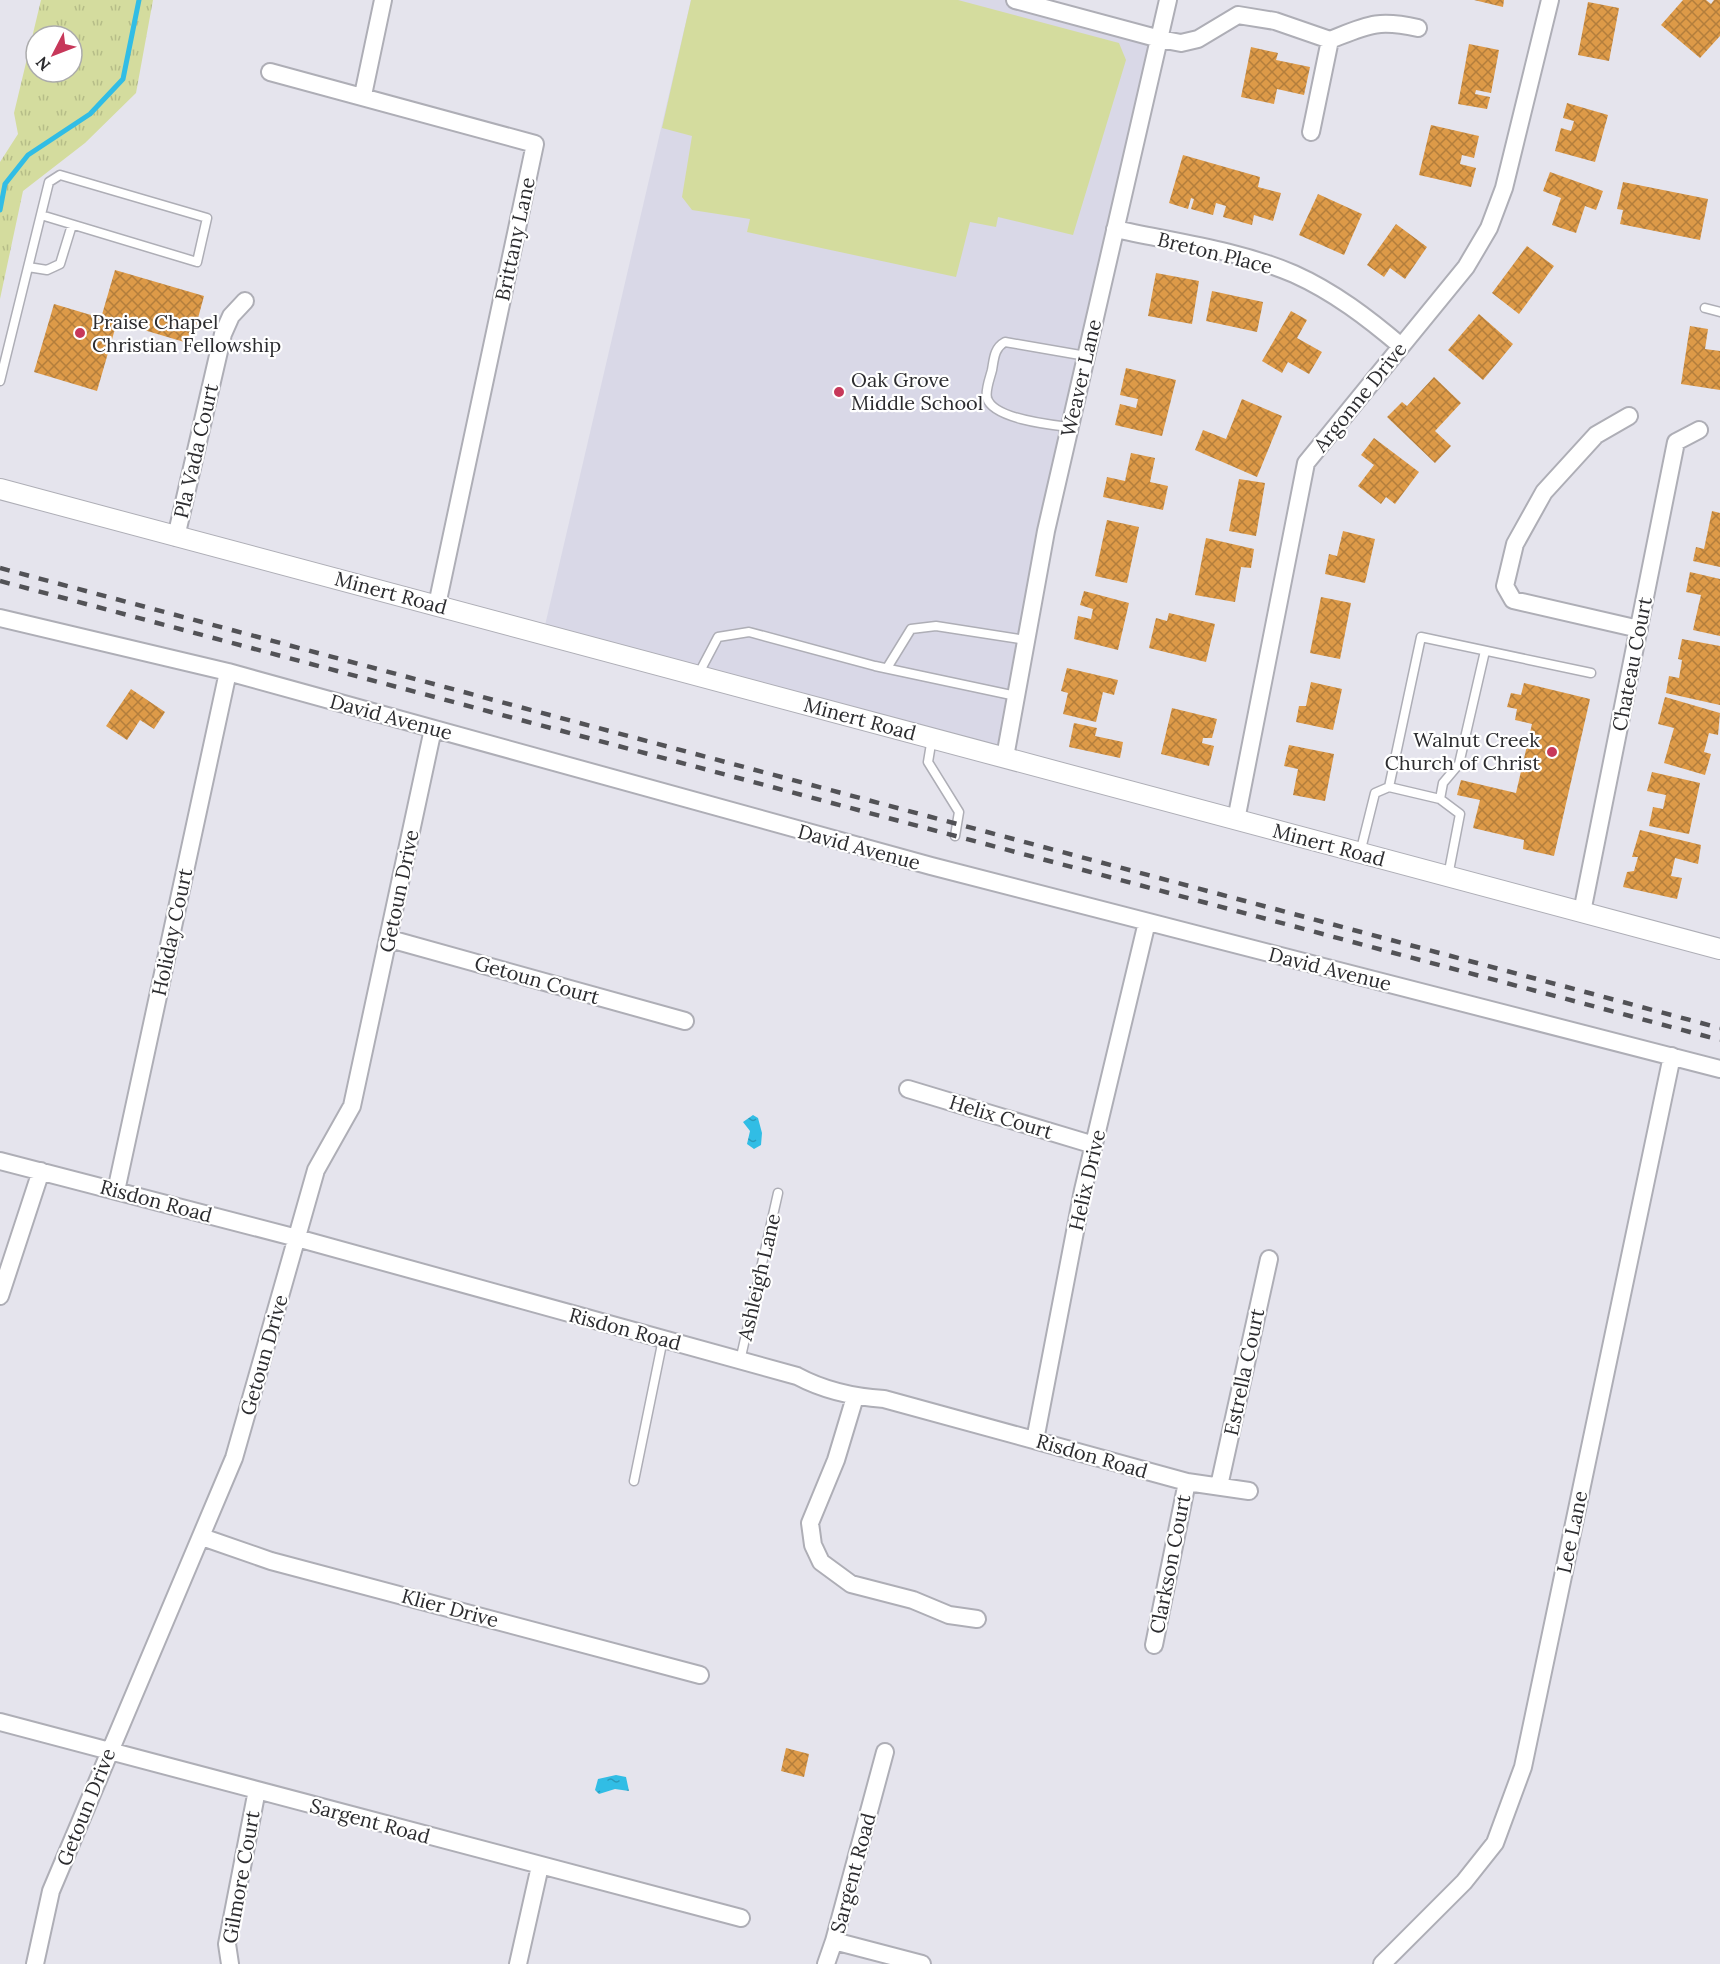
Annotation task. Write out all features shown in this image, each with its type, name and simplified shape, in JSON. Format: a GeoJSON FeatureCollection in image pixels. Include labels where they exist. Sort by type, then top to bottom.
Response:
{"type":"FeatureCollection","features":[{"type":"Feature","properties":{"kind":"street"},"geometry":{"type":"LineString","coordinates":[[270,72],[363,95],[382,0]]}},
{"type":"Feature","properties":{"kind":"street"},"geometry":{"type":"LineString","coordinates":[[1015,0],[1181,43],[1198,39],[1238,15],[1275,21],[1330,40],[1371,24],[1388,22],[1418,28]]}},
{"type":"Feature","properties":{"kind":"street","name":"Weaver Lane"},"geometry":{"type":"LineString","coordinates":[[1005,757],[1046,531],[1168,0]]}},
{"type":"Feature","properties":{"kind":"street","name":"Argonne Drive"},"geometry":{"type":"LineString","coordinates":[[1236,820],[1306,464],[1466,267],[1489,228],[1504,188],[1550,0]]}},
{"type":"Feature","properties":{"kind":"street"},"geometry":{"type":"LineString","coordinates":[[1311,132],[1330,40]]}},
{"type":"Feature","properties":{"kind":"street","name":"Brittany Lane"},"geometry":{"type":"LineString","coordinates":[[363,95],[535,144],[437,605]]}},
{"type":"Feature","properties":{"kind":"street","name":"Breton Place"},"geometry":{"type":"LineString","coordinates":[[1115,229],[1243,257],[1294,274],[1337,297],[1401,346]]}},
{"type":"Feature","properties":{"kind":"street","name":"Pla Vada Court"},"geometry":{"type":"LineString","coordinates":[[176,537],[223,334],[231,316],[245,301]]}},
{"type":"Feature","properties":{"kind":"street"},"geometry":{"type":"LineString","coordinates":[[1629,416],[1596,435],[1544,492],[1515,544],[1505,586],[1513,600],[1639,629]]}},
{"type":"Feature","properties":{"kind":"street","name":"Chateau Court"},"geometry":{"type":"LineString","coordinates":[[1582,912],[1676,442],[1699,429]]}},
{"type":"Feature","properties":{"kind":"street","name":"Minert Road"},"geometry":{"type":"LineString","coordinates":[[0,489],[1720,949]]}},
{"type":"Feature","properties":{"kind":"street","name":"David Avenue"},"geometry":{"type":"LineString","coordinates":[[0,618],[228,672],[931,867],[1720,1069]]}},
{"type":"Feature","properties":{"kind":"street","name":"Holiday Court"},"geometry":{"type":"LineString","coordinates":[[116,1191],[228,672]]}},
{"type":"Feature","properties":{"kind":"street","name":"Getoun Drive"},"geometry":{"type":"LineString","coordinates":[[35,1964],[51,1891],[108,1751],[202,1537],[234,1458],[316,1170],[352,1106],[390,939],[433,729]]}},
{"type":"Feature","properties":{"kind":"street","name":"Helix Drive"},"geometry":{"type":"LineString","coordinates":[[1035,1440],[1083,1190],[1147,922]]}},
{"type":"Feature","properties":{"kind":"street","name":"Getoun Court"},"geometry":{"type":"LineString","coordinates":[[390,939],[685,1021]]}},
{"type":"Feature","properties":{"kind":"street","name":"Lee Lane"},"geometry":{"type":"LineString","coordinates":[[1382,1964],[1464,1882],[1496,1843],[1523,1767],[1672,1056]]}},
{"type":"Feature","properties":{"kind":"street","name":"Helix Court"},"geometry":{"type":"LineString","coordinates":[[908,1089],[1094,1145]]}},
{"type":"Feature","properties":{"kind":"street","name":"Risdon Road"},"geometry":{"type":"LineString","coordinates":[[0,1161],[297,1238],[797,1376],[814,1385],[855,1398],[884,1399],[1187,1482],[1249,1491]]}},
{"type":"Feature","properties":{"kind":"street"},"geometry":{"type":"LineString","coordinates":[[0,1296],[41,1171]]}},
{"type":"Feature","properties":{"kind":"street","name":"Estrella Court"},"geometry":{"type":"LineString","coordinates":[[1220,1486],[1269,1259]]}},
{"type":"Feature","properties":{"kind":"street"},"geometry":{"type":"LineString","coordinates":[[855,1398],[836,1460],[810,1523],[813,1545],[821,1562],[851,1584],[913,1600],[950,1615],[977,1619]]}},
{"type":"Feature","properties":{"kind":"street","name":"Clarkson Court"},"geometry":{"type":"LineString","coordinates":[[1154,1645],[1187,1482]]}},
{"type":"Feature","properties":{"kind":"street","name":"Klier Drive"},"geometry":{"type":"LineString","coordinates":[[202,1537],[271,1561],[700,1675]]}},
{"type":"Feature","properties":{"kind":"street","name":"Sargent Road"},"geometry":{"type":"LineString","coordinates":[[0,1722],[741,1918]]}},
{"type":"Feature","properties":{"kind":"street","name":"Sargent Road"},"geometry":{"type":"LineString","coordinates":[[885,1752],[834,1941],[922,1964]]}},
{"type":"Feature","properties":{"kind":"street","name":"Gilmore Court"},"geometry":{"type":"LineString","coordinates":[[230,1964],[227,1944],[257,1790]]}},
{"type":"Feature","properties":{"kind":"street"},"geometry":{"type":"LineString","coordinates":[[518,1964],[540,1866]]}},
{"type":"Feature","properties":{"kind":"street"},"geometry":{"type":"LineString","coordinates":[[826,1964],[834,1941]]}},
{"type":"Feature","properties":{"kind":"lane"},"geometry":{"type":"LineString","coordinates":[[0,381],[49,182],[60,175],[207,218],[197,262],[41,215]]}},
{"type":"Feature","properties":{"kind":"lane"},"geometry":{"type":"LineString","coordinates":[[28,267],[47,270],[60,264],[72,225]]}},
{"type":"Feature","properties":{"kind":"lane"},"geometry":{"type":"LineString","coordinates":[[1705,308],[1720,312]]}},
{"type":"Feature","properties":{"kind":"lane"},"geometry":{"type":"LineString","coordinates":[[1070,427],[1016,417],[987,399],[996,352],[1005,342],[1086,356]]}},
{"type":"Feature","properties":{"kind":"lane"},"geometry":{"type":"LineString","coordinates":[[887,669],[911,629],[936,626],[1026,640]]}},
{"type":"Feature","properties":{"kind":"lane"},"geometry":{"type":"LineString","coordinates":[[698,675],[718,637],[749,632],[887,669],[1016,696]]}},
{"type":"Feature","properties":{"kind":"lane"},"geometry":{"type":"LineString","coordinates":[[1389,787],[1421,637],[1591,673]]}},
{"type":"Feature","properties":{"kind":"lane"},"geometry":{"type":"LineString","coordinates":[[1440,799],[1443,783],[1459,764],[1485,651]]}},
{"type":"Feature","properties":{"kind":"lane"},"geometry":{"type":"LineString","coordinates":[[932,738],[928,762],[959,812],[956,836]]}},
{"type":"Feature","properties":{"kind":"lane"},"geometry":{"type":"LineString","coordinates":[[1360,853],[1375,793],[1389,787],[1440,799],[1460,814],[1448,876]]}},
{"type":"Feature","properties":{"kind":"lane","name":"Ashleigh Lane"},"geometry":{"type":"LineString","coordinates":[[740,1361],[778,1193]]}},
{"type":"Feature","properties":{"kind":"lane"},"geometry":{"type":"LineString","coordinates":[[634,1481],[663,1340]]}},
{"type":"Feature","properties":{"kind":"shaded area","name":"Oak Grove Middle School"},"geometry":{"type":"Polygon","coordinates":[[[691,0],[1015,0],[1160,39],[1005,757],[543,634],[691,0]]]}},
{"type":"Feature","properties":{"kind":"green space"},"geometry":{"type":"Polygon","coordinates":[[[41,0],[153,0],[136,93],[85,143],[23,191],[0,299],[0,162],[18,134],[14,113],[24,71],[24,84],[84,84],[84,24],[35,24],[41,0]]]}},
{"type":"Feature","properties":{"kind":"green space"},"geometry":{"type":"Polygon","coordinates":[[[691,0],[958,0],[1119,43],[1126,60],[1073,235],[998,217],[996,227],[970,222],[956,277],[747,232],[750,219],[692,210],[682,197],[692,136],[662,128],[691,0]]]}},
{"type":"Feature","properties":{"kind":"water"},"geometry":{"type":"Polygon","coordinates":[[[753,1115],[758,1118],[762,1133],[761,1145],[754,1149],[747,1144],[750,1131],[743,1122],[753,1115]]]}},
{"type":"Feature","properties":{"kind":"water"},"geometry":{"type":"Polygon","coordinates":[[[616,1775],[626,1777],[629,1791],[615,1789],[599,1794],[595,1790],[598,1779],[616,1775]]]}},
{"type":"Feature","properties":{"kind":"building"},"geometry":{"type":"Polygon","coordinates":[[[1474,0],[1504,0],[1503,7],[1474,0]]]}},
{"type":"Feature","properties":{"kind":"building"},"geometry":{"type":"Polygon","coordinates":[[[1683,0],[1706,0],[1711,4],[1714,0],[1720,0],[1720,36],[1700,58],[1661,25],[1683,0]]]}},
{"type":"Feature","properties":{"kind":"building"},"geometry":{"type":"Polygon","coordinates":[[[1588,2],[1619,8],[1609,61],[1578,55],[1588,2]]]}},
{"type":"Feature","properties":{"kind":"building"},"geometry":{"type":"Polygon","coordinates":[[[1469,44],[1499,50],[1491,93],[1476,90],[1475,94],[1490,97],[1487,109],[1458,104],[1469,44]]]}},
{"type":"Feature","properties":{"kind":"building"},"geometry":{"type":"Polygon","coordinates":[[[1251,47],[1278,53],[1276,60],[1310,67],[1304,95],[1277,89],[1274,104],[1241,97],[1251,47]]]}},
{"type":"Feature","properties":{"kind":"building"},"geometry":{"type":"Polygon","coordinates":[[[1567,103],[1608,115],[1595,162],[1555,151],[1561,128],[1571,131],[1574,121],[1563,118],[1567,103]]]}},
{"type":"Feature","properties":{"kind":"building"},"geometry":{"type":"Polygon","coordinates":[[[1431,125],[1479,136],[1474,158],[1462,155],[1460,164],[1476,168],[1471,187],[1419,175],[1431,125]]]}},
{"type":"Feature","properties":{"kind":"building"},"geometry":{"type":"Polygon","coordinates":[[[1183,155],[1260,177],[1258,187],[1281,193],[1273,221],[1254,215],[1252,225],[1223,217],[1226,206],[1216,203],[1213,215],[1191,209],[1194,199],[1191,198],[1188,209],[1169,203],[1183,155]]]}},
{"type":"Feature","properties":{"kind":"building"},"geometry":{"type":"Polygon","coordinates":[[[1550,172],[1603,191],[1596,210],[1585,206],[1576,233],[1552,225],[1561,198],[1543,191],[1550,172]]]}},
{"type":"Feature","properties":{"kind":"building"},"geometry":{"type":"Polygon","coordinates":[[[1623,182],[1708,199],[1700,240],[1620,224],[1623,210],[1617,209],[1623,182]]]}},
{"type":"Feature","properties":{"kind":"building"},"geometry":{"type":"Polygon","coordinates":[[[1318,194],[1362,214],[1344,255],[1299,235],[1318,194]]]}},
{"type":"Feature","properties":{"kind":"building"},"geometry":{"type":"Polygon","coordinates":[[[1396,224],[1427,247],[1405,279],[1390,268],[1384,277],[1367,265],[1396,224]]]}},
{"type":"Feature","properties":{"kind":"building"},"geometry":{"type":"Polygon","coordinates":[[[1527,246],[1554,266],[1519,314],[1492,293],[1527,246]]]}},
{"type":"Feature","properties":{"kind":"building","name":"Praise Chapel Christian Fellowship"},"geometry":{"type":"Polygon","coordinates":[[[115,270],[204,296],[191,344],[117,322],[97,391],[34,372],[54,304],[101,318],[115,270]]]}},
{"type":"Feature","properties":{"kind":"building"},"geometry":{"type":"Polygon","coordinates":[[[1156,273],[1199,281],[1192,324],[1148,316],[1156,273]]]}},
{"type":"Feature","properties":{"kind":"building"},"geometry":{"type":"Polygon","coordinates":[[[1212,291],[1263,302],[1257,332],[1206,321],[1212,291]]]}},
{"type":"Feature","properties":{"kind":"building"},"geometry":{"type":"Polygon","coordinates":[[[1291,311],[1307,320],[1297,338],[1322,352],[1309,374],[1288,362],[1282,373],[1262,361],[1291,311]]]}},
{"type":"Feature","properties":{"kind":"building"},"geometry":{"type":"Polygon","coordinates":[[[1479,314],[1513,344],[1483,380],[1448,350],[1479,314]]]}},
{"type":"Feature","properties":{"kind":"building"},"geometry":{"type":"Polygon","coordinates":[[[1690,326],[1708,329],[1705,349],[1720,351],[1720,390],[1681,384],[1690,326]]]}},
{"type":"Feature","properties":{"kind":"building"},"geometry":{"type":"Polygon","coordinates":[[[1126,368],[1176,380],[1162,436],[1115,425],[1120,404],[1136,408],[1138,399],[1120,395],[1126,368]]]}},
{"type":"Feature","properties":{"kind":"building"},"geometry":{"type":"Polygon","coordinates":[[[1434,377],[1461,403],[1435,431],[1451,446],[1435,463],[1387,417],[1402,402],[1407,406],[1434,377]]]}},
{"type":"Feature","properties":{"kind":"building"},"geometry":{"type":"Polygon","coordinates":[[[1242,399],[1282,416],[1257,477],[1195,450],[1203,430],[1226,439],[1242,399]]]}},
{"type":"Feature","properties":{"kind":"building"},"geometry":{"type":"Polygon","coordinates":[[[1374,438],[1419,472],[1395,504],[1386,497],[1381,504],[1358,486],[1374,465],[1361,455],[1374,438]]]}},
{"type":"Feature","properties":{"kind":"building"},"geometry":{"type":"Polygon","coordinates":[[[1131,453],[1155,458],[1150,482],[1168,486],[1163,510],[1103,497],[1107,477],[1125,481],[1131,453]]]}},
{"type":"Feature","properties":{"kind":"building"},"geometry":{"type":"Polygon","coordinates":[[[1239,479],[1265,483],[1256,536],[1229,531],[1239,479]]]}},
{"type":"Feature","properties":{"kind":"building"},"geometry":{"type":"Polygon","coordinates":[[[1712,511],[1720,513],[1720,567],[1693,561],[1696,547],[1704,549],[1712,511]]]}},
{"type":"Feature","properties":{"kind":"building"},"geometry":{"type":"Polygon","coordinates":[[[1107,520],[1139,527],[1127,583],[1095,576],[1107,520]]]}},
{"type":"Feature","properties":{"kind":"building"},"geometry":{"type":"Polygon","coordinates":[[[1343,531],[1375,539],[1365,583],[1325,574],[1329,554],[1337,556],[1343,531]]]}},
{"type":"Feature","properties":{"kind":"building"},"geometry":{"type":"Polygon","coordinates":[[[1206,538],[1254,549],[1251,568],[1241,567],[1235,602],[1195,595],[1206,538]]]}},
{"type":"Feature","properties":{"kind":"building"},"geometry":{"type":"Polygon","coordinates":[[[1690,572],[1720,579],[1720,636],[1693,630],[1701,595],[1686,592],[1690,572]]]}},
{"type":"Feature","properties":{"kind":"building"},"geometry":{"type":"Polygon","coordinates":[[[1084,591],[1129,603],[1118,650],[1074,639],[1078,616],[1091,619],[1093,609],[1080,605],[1084,591]]]}},
{"type":"Feature","properties":{"kind":"building"},"geometry":{"type":"Polygon","coordinates":[[[1321,597],[1351,603],[1340,659],[1310,653],[1321,597]]]}},
{"type":"Feature","properties":{"kind":"building"},"geometry":{"type":"Polygon","coordinates":[[[1169,613],[1215,624],[1206,662],[1149,648],[1156,618],[1167,621],[1169,613]]]}},
{"type":"Feature","properties":{"kind":"building"},"geometry":{"type":"Polygon","coordinates":[[[1682,639],[1720,646],[1720,705],[1666,693],[1669,676],[1679,678],[1682,660],[1678,659],[1682,639]]]}},
{"type":"Feature","properties":{"kind":"building"},"geometry":{"type":"Polygon","coordinates":[[[1067,668],[1118,680],[1114,695],[1103,692],[1096,722],[1063,714],[1068,693],[1061,691],[1067,668]]]}},
{"type":"Feature","properties":{"kind":"building"},"geometry":{"type":"Polygon","coordinates":[[[1311,682],[1342,689],[1333,730],[1296,722],[1299,706],[1306,706],[1311,682]]]}},
{"type":"Feature","properties":{"kind":"building","name":"Walnut Creek Church of Christ"},"geometry":{"type":"Polygon","coordinates":[[[1524,683],[1590,699],[1554,856],[1523,849],[1524,840],[1473,828],[1480,800],[1457,795],[1461,780],[1516,793],[1532,724],[1515,720],[1517,709],[1507,707],[1511,693],[1521,695],[1524,683]]]}},
{"type":"Feature","properties":{"kind":"building"},"geometry":{"type":"Polygon","coordinates":[[[131,689],[165,712],[154,729],[140,720],[127,740],[106,726],[131,689]]]}},
{"type":"Feature","properties":{"kind":"building"},"geometry":{"type":"Polygon","coordinates":[[[1665,697],[1720,713],[1718,735],[1709,733],[1704,752],[1711,754],[1705,775],[1664,763],[1674,728],[1658,724],[1665,697]]]}},
{"type":"Feature","properties":{"kind":"building"},"geometry":{"type":"Polygon","coordinates":[[[1172,708],[1217,719],[1212,738],[1203,738],[1202,743],[1214,746],[1209,766],[1161,754],[1172,708]]]}},
{"type":"Feature","properties":{"kind":"building"},"geometry":{"type":"Polygon","coordinates":[[[1074,723],[1097,728],[1095,736],[1123,742],[1120,758],[1069,747],[1074,723]]]}},
{"type":"Feature","properties":{"kind":"building"},"geometry":{"type":"Polygon","coordinates":[[[1289,745],[1334,754],[1325,801],[1293,795],[1298,769],[1284,766],[1289,745]]]}},
{"type":"Feature","properties":{"kind":"building"},"geometry":{"type":"Polygon","coordinates":[[[1652,772],[1700,783],[1689,834],[1649,826],[1653,807],[1663,809],[1666,795],[1647,791],[1652,772]]]}},
{"type":"Feature","properties":{"kind":"building"},"geometry":{"type":"Polygon","coordinates":[[[1640,830],[1701,845],[1698,864],[1675,858],[1671,876],[1682,878],[1677,899],[1623,887],[1627,872],[1634,871],[1638,857],[1632,857],[1640,830]]]}},
{"type":"Feature","properties":{"kind":"building"},"geometry":{"type":"Polygon","coordinates":[[[786,1748],[809,1754],[804,1777],[781,1771],[786,1748]]]}},
{"type":"Feature","properties":{"kind":"waterway"},"geometry":{"type":"LineString","coordinates":[[0,210],[5,184],[28,155],[90,114],[123,79],[139,0]]}},
{"type":"Feature","properties":{"kind":"railway"},"geometry":{"type":"LineString","coordinates":[[0,568],[1720,1028]]}},
{"type":"Feature","properties":{"kind":"railway"},"geometry":{"type":"LineString","coordinates":[[0,581],[1720,1040]]}},
{"type":"Feature","properties":{"kind":"place","name":"Praise Chapel Christian Fellowship"},"geometry":{"type":"Point","coordinates":[80,333]}},
{"type":"Feature","properties":{"kind":"place","name":"Oak Grove Middle School"},"geometry":{"type":"Point","coordinates":[839,392]}},
{"type":"Feature","properties":{"kind":"place","name":"Walnut Creek Church of Christ"},"geometry":{"type":"Point","coordinates":[1552,752]}}]}
